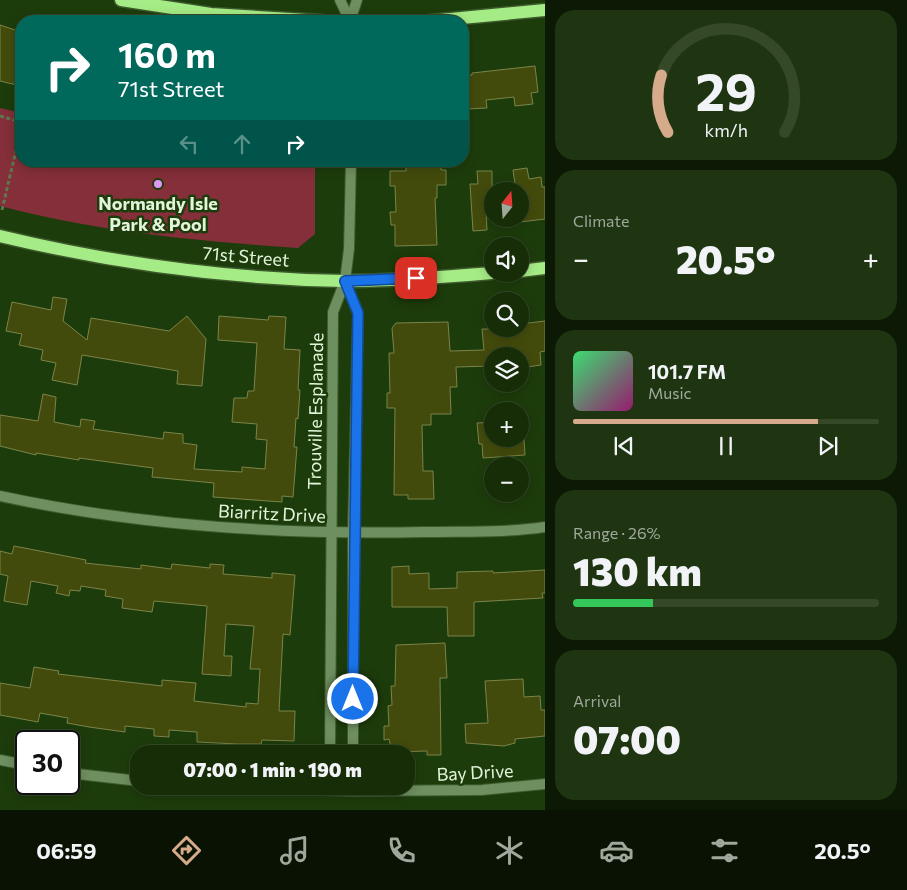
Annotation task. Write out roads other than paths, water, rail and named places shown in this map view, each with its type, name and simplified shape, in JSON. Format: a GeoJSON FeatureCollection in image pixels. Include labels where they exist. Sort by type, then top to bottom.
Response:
{"type":"FeatureCollection","features":[{"type":"Feature","properties":{"kind":"main road"},"geometry":{"type":"LineString","coordinates":[[121,0],[226,15]]}},
{"type":"Feature","properties":{"kind":"main road"},"geometry":{"type":"LineString","coordinates":[[469,17],[544,10]]}},
{"type":"Feature","properties":{"kind":"main road","name":"71st Street"},"geometry":{"type":"LineString","coordinates":[[0,236],[69,251],[156,265],[217,272],[345,281],[484,273]]}},
{"type":"Feature","properties":{"kind":"main road"},"geometry":{"type":"LineString","coordinates":[[529,270],[544,268]]}},
{"type":"Feature","properties":{"kind":"street"},"geometry":{"type":"LineString","coordinates":[[340,0],[347,15]]}},
{"type":"Feature","properties":{"kind":"street"},"geometry":{"type":"LineString","coordinates":[[352,15],[357,0]]}},
{"type":"Feature","properties":{"kind":"street","name":"Trouville Esplanade"},"geometry":{"type":"LineString","coordinates":[[330,745],[333,312],[345,281],[350,249],[351,167]]}},
{"type":"Feature","properties":{"kind":"street"},"geometry":{"type":"LineString","coordinates":[[345,281],[358,313],[353,745]]}},
{"type":"Feature","properties":{"kind":"street","name":"Biarritz Drive"},"geometry":{"type":"LineString","coordinates":[[0,496],[43,505],[156,522],[278,532],[354,534],[544,528]]}},
{"type":"Feature","properties":{"kind":"street"},"geometry":{"type":"LineString","coordinates":[[0,760],[15,763]]}},
{"type":"Feature","properties":{"kind":"street"},"geometry":{"type":"LineString","coordinates":[[80,773],[130,780]]}},
{"type":"Feature","properties":{"kind":"street","name":"Bay Drive"},"geometry":{"type":"LineString","coordinates":[[415,789],[482,790],[544,784]]}},
{"type":"Feature","properties":{"kind":"place","name":"Normandy Isle Park & Pool"},"geometry":{"type":"Point","coordinates":[158,184]}}]}
